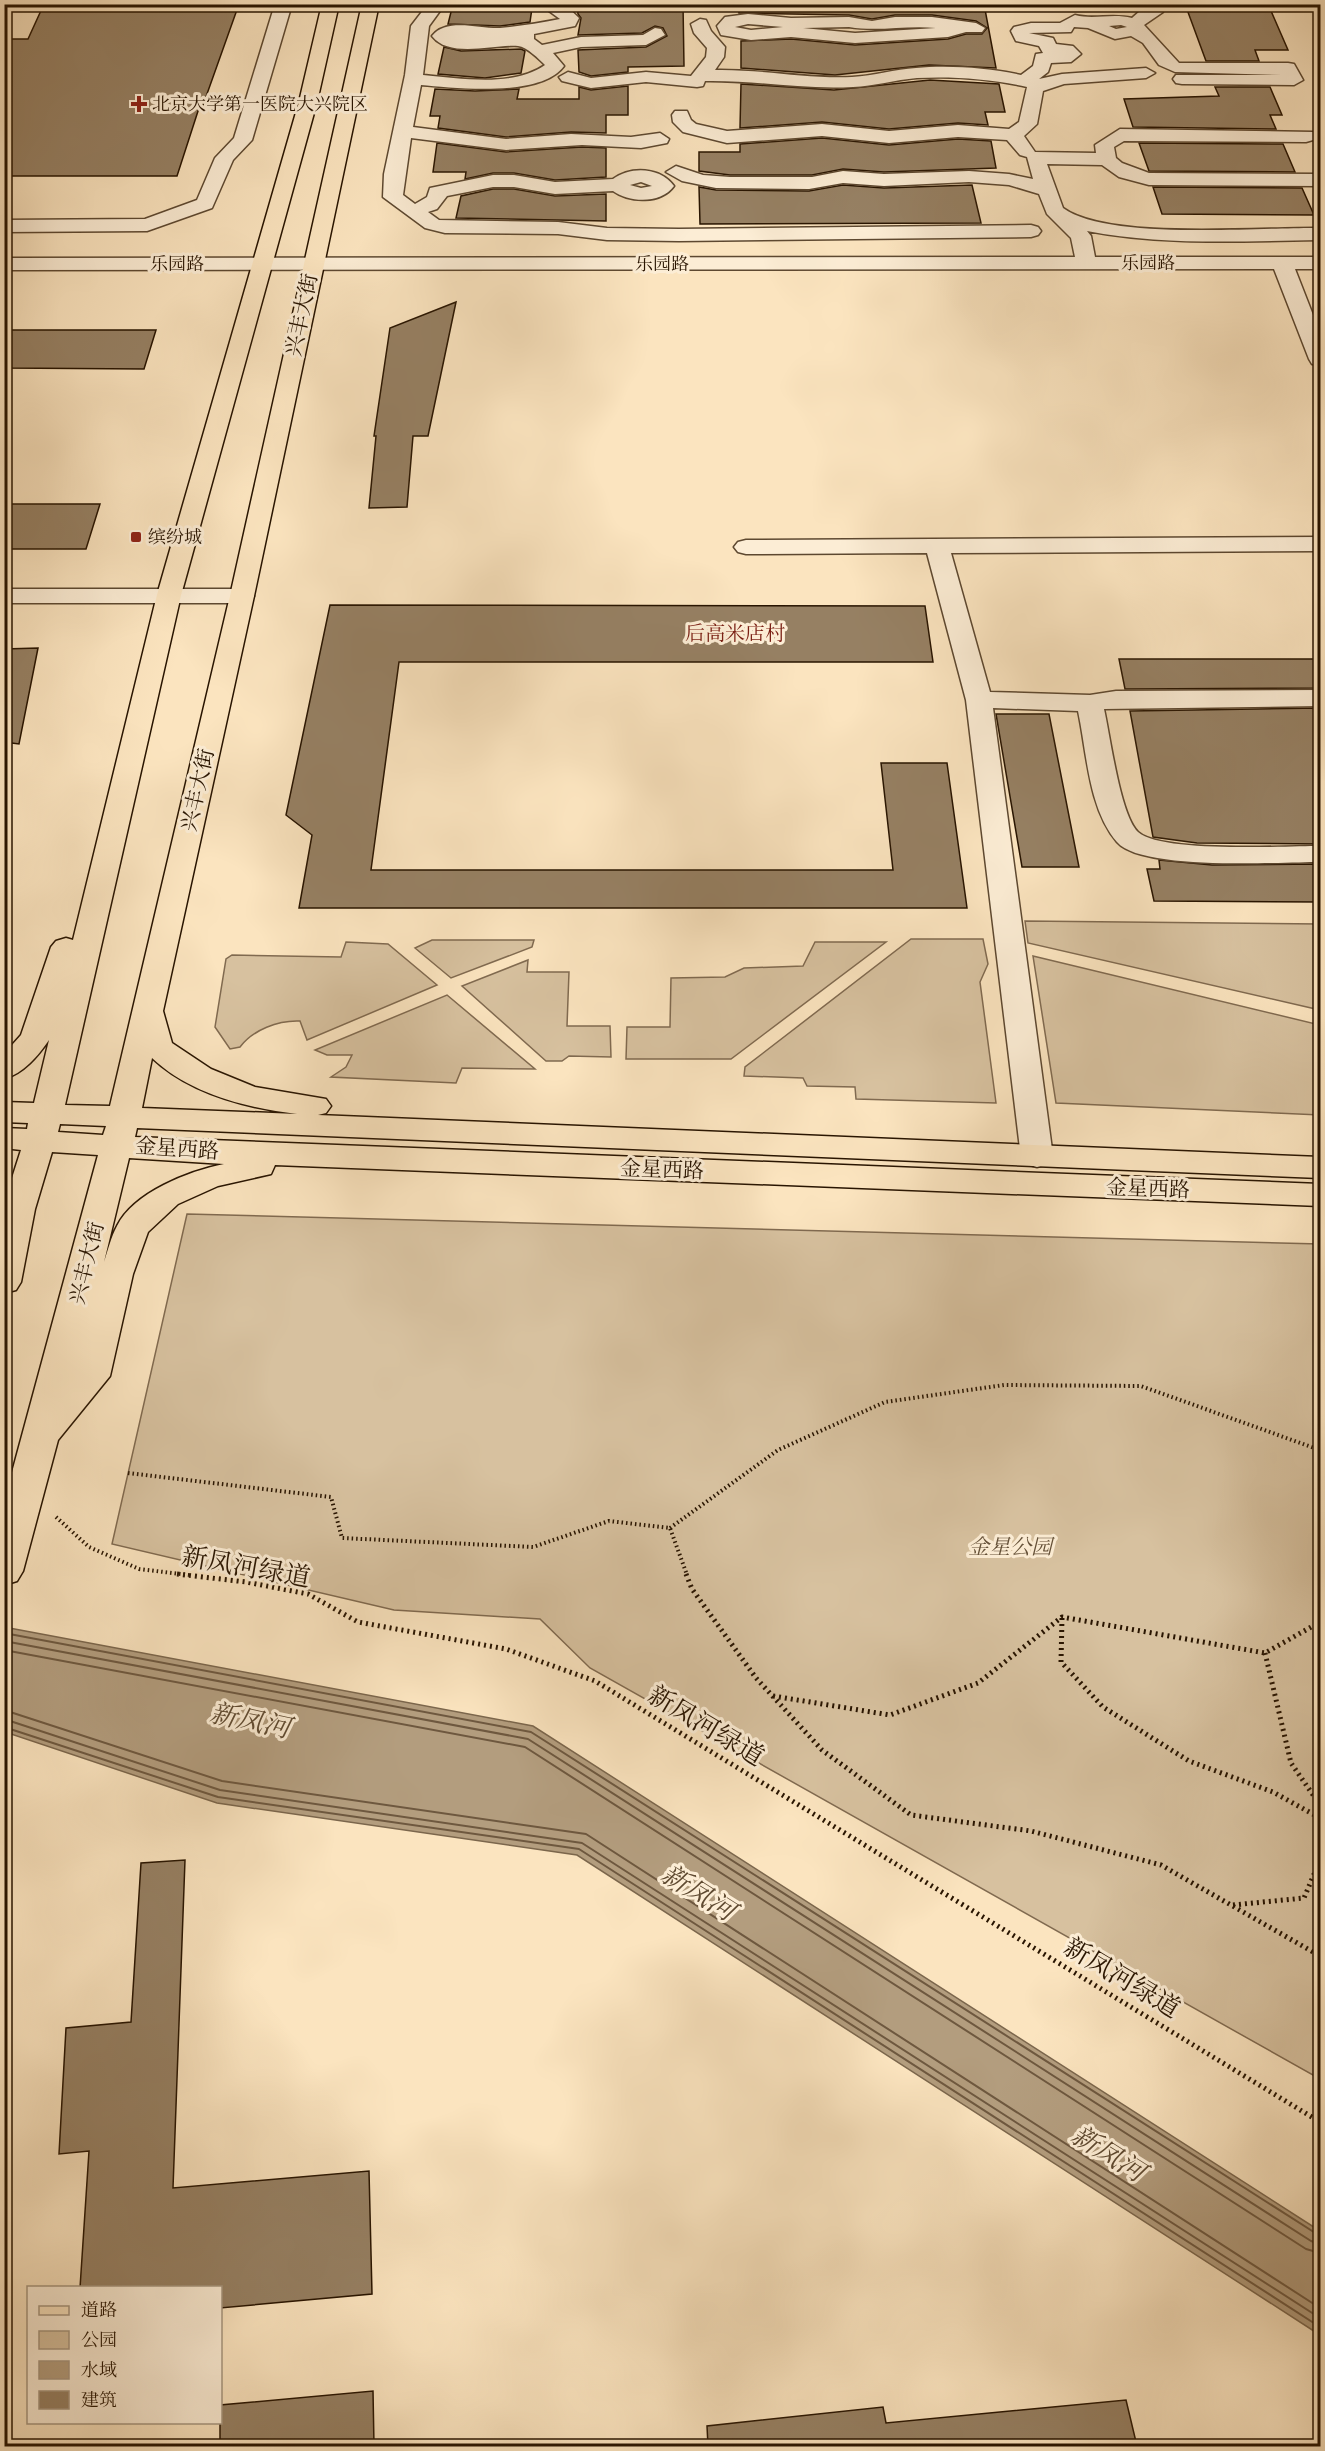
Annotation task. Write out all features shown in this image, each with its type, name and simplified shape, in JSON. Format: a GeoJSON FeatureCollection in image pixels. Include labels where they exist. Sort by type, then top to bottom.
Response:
{"type":"FeatureCollection","features":[{"type":"Feature","properties":{"kind":"main road"},"geometry":{"type":"LineString","coordinates":[[4,1282],[19,1209],[43,1127],[169,595],[308,102],[331,4]]}},
{"type":"Feature","properties":{"kind":"main road","name":"兴丰大街"},"geometry":{"type":"LineString","coordinates":[[4,1571],[120,1131],[242,596],[371,4]]}},
{"type":"Feature","properties":{"kind":"main road"},"geometry":{"type":"LineString","coordinates":[[4,1069],[16,1060],[35,1038],[63,950],[92,920]]}},
{"type":"Feature","properties":{"kind":"main road"},"geometry":{"type":"LineString","coordinates":[[148,1011],[156,1042],[170,1058],[205,1080],[237,1094],[281,1103],[464,1118],[527,1136]]}},
{"type":"Feature","properties":{"kind":"main road","name":"金星西路"},"geometry":{"type":"LineString","coordinates":[[4,1112],[43,1127],[120,1131],[527,1136],[1320,1168]]}},
{"type":"Feature","properties":{"kind":"main road","name":"金星西路"},"geometry":{"type":"LineString","coordinates":[[4,1138],[43,1127]]}},
{"type":"Feature","properties":{"kind":"main road","name":"金星西路"},"geometry":{"type":"LineString","coordinates":[[120,1131],[195,1152],[1320,1195]]}},
{"type":"Feature","properties":{"kind":"main road"},"geometry":{"type":"LineString","coordinates":[[40,1438],[93,1376],[116,1274],[133,1227],[166,1196],[210,1177],[266,1166],[334,1158]]}},
{"type":"Feature","properties":{"kind":"street"},"geometry":{"type":"LineString","coordinates":[[4,226],[147,225],[205,204],[224,158],[243,140],[284,4]]}},
{"type":"Feature","properties":{"kind":"street"},"geometry":{"type":"LineString","coordinates":[[437,4],[420,26],[404,132],[406,183],[393,197],[432,224],[446,227],[558,228],[607,234],[648,235],[1004,234],[1030,231]]}},
{"type":"Feature","properties":{"kind":"street"},"geometry":{"type":"LineString","coordinates":[[556,4],[555,7],[570,18],[566,26],[519,35],[539,51],[581,95],[696,96],[699,79],[715,57],[716,47],[684,31],[640,26],[576,33],[570,31],[566,26]]}},
{"type":"Feature","properties":{"kind":"street"},"geometry":{"type":"LineString","coordinates":[[1134,28],[1157,8],[1156,4]]}},
{"type":"Feature","properties":{"kind":"street"},"geometry":{"type":"LineString","coordinates":[[864,22],[792,22],[748,19],[731,21],[726,26],[727,31],[751,35],[864,22],[948,32],[981,27],[932,22],[864,22]]}},
{"type":"Feature","properties":{"kind":"street"},"geometry":{"type":"LineString","coordinates":[[1087,34],[1114,20],[1134,28],[1155,42],[1174,67]]}},
{"type":"Feature","properties":{"kind":"street"},"geometry":{"type":"LineString","coordinates":[[1024,81],[1042,68],[1042,58],[1065,58],[1072,54],[1067,50],[1049,49],[1047,42],[1022,37],[1026,29],[1087,34],[1125,51]]}},
{"type":"Feature","properties":{"kind":"street"},"geometry":{"type":"LineString","coordinates":[[539,51],[581,42],[646,40],[656,35],[684,31]]}},
{"type":"Feature","properties":{"kind":"street"},"geometry":{"type":"LineString","coordinates":[[1048,191],[1021,182],[973,176],[939,175],[885,180],[836,177],[816,182],[786,181],[736,185],[685,176],[671,154],[660,126],[688,110],[682,122],[690,128],[727,137],[822,130],[889,137],[958,131],[1013,135],[1028,124],[1031,96],[1035,88],[1062,79],[1101,77],[1146,73],[1152,67],[1174,67],[1288,68],[1294,80],[1174,67],[1121,61],[1102,70],[1101,77]]}},
{"type":"Feature","properties":{"kind":"street"},"geometry":{"type":"LineString","coordinates":[[815,82],[835,74],[871,75],[890,70],[911,74]]}},
{"type":"Feature","properties":{"kind":"street"},"geometry":{"type":"LineString","coordinates":[[413,79],[480,86],[562,75],[605,84],[646,77],[699,79],[741,75],[783,81],[853,82],[911,74],[945,73],[1024,81],[1042,86]]}},
{"type":"Feature","properties":{"kind":"street"},"geometry":{"type":"LineString","coordinates":[[404,132],[422,131],[507,144],[534,144],[578,139],[625,143],[671,154]]}},
{"type":"Feature","properties":{"kind":"street"},"geometry":{"type":"LineString","coordinates":[[1013,135],[1035,158],[1054,210],[1081,236],[1086,263]]}},
{"type":"Feature","properties":{"kind":"street"},"geometry":{"type":"LineString","coordinates":[[1120,135],[1318,152],[1149,179],[1128,174],[1113,167],[1107,159],[1104,145],[1120,135]]}},
{"type":"Feature","properties":{"kind":"street"},"geometry":{"type":"LineString","coordinates":[[648,235],[655,229],[659,213],[653,185],[671,154]]}},
{"type":"Feature","properties":{"kind":"street"},"geometry":{"type":"LineString","coordinates":[[1035,158],[1107,159]]}},
{"type":"Feature","properties":{"kind":"street"},"geometry":{"type":"LineString","coordinates":[[406,183],[429,186],[437,192],[493,181],[514,181],[555,188],[618,185],[627,178],[653,185]]}},
{"type":"Feature","properties":{"kind":"street"},"geometry":{"type":"LineString","coordinates":[[816,182],[842,193],[882,184],[885,180]]}},
{"type":"Feature","properties":{"kind":"street"},"geometry":{"type":"LineString","coordinates":[[736,185],[737,198],[765,201]]}},
{"type":"Feature","properties":{"kind":"street"},"geometry":{"type":"LineString","coordinates":[[965,191],[1009,196],[1020,223],[1030,231],[1039,247],[1043,264]]}},
{"type":"Feature","properties":{"kind":"street"},"geometry":{"type":"LineString","coordinates":[[413,211],[430,205],[437,198],[437,192]]}},
{"type":"Feature","properties":{"kind":"street"},"geometry":{"type":"LineString","coordinates":[[1054,210],[1072,221],[1126,231],[1320,234]]}},
{"type":"Feature","properties":{"kind":"street"},"geometry":{"type":"LineString","coordinates":[[1282,263],[1320,359]]}},
{"type":"Feature","properties":{"kind":"street","name":"乐园路"},"geometry":{"type":"LineString","coordinates":[[4,264],[1320,263]]}},
{"type":"Feature","properties":{"kind":"street"},"geometry":{"type":"LineString","coordinates":[[746,547],[1320,544]]}},
{"type":"Feature","properties":{"kind":"street"},"geometry":{"type":"LineString","coordinates":[[938,546],[979,700],[1037,1157]]}},
{"type":"Feature","properties":{"kind":"street"},"geometry":{"type":"LineString","coordinates":[[4,596],[242,596]]}},
{"type":"Feature","properties":{"kind":"street"},"geometry":{"type":"LineString","coordinates":[[979,700],[1090,703],[1116,699],[1320,698]]}},
{"type":"Feature","properties":{"kind":"street"},"geometry":{"type":"LineString","coordinates":[[1090,703],[1114,814],[1128,839],[1143,848],[1190,854],[1320,854]]}},
{"type":"Feature","properties":{"kind":"path"},"geometry":{"type":"LineString","coordinates":[[128,1473],[331,1497],[342,1538],[532,1547],[609,1521],[670,1528],[778,1450],[885,1402],[1004,1385],[1141,1386],[1320,1450]]}},
{"type":"Feature","properties":{"kind":"path","name":"新凤河绿道"},"geometry":{"type":"LineString","coordinates":[[26,1490],[89,1547],[139,1569],[246,1582],[308,1594],[358,1622],[506,1649],[595,1681],[1320,2122]]}},
{"type":"Feature","properties":{"kind":"path"},"geometry":{"type":"LineString","coordinates":[[670,1528],[692,1589],[756,1678],[822,1750],[911,1815],[1031,1831],[1161,1865],[1320,1956]]}},
{"type":"Feature","properties":{"kind":"path"},"geometry":{"type":"LineString","coordinates":[[772,1696],[890,1715],[978,1683],[1062,1617],[1265,1653],[1320,1622]]}},
{"type":"Feature","properties":{"kind":"path"},"geometry":{"type":"LineString","coordinates":[[1062,1617],[1061,1662],[1103,1707],[1189,1761],[1273,1792],[1320,1818]]}},
{"type":"Feature","properties":{"kind":"path"},"geometry":{"type":"LineString","coordinates":[[1265,1653],[1291,1763],[1320,1805]]}},
{"type":"Feature","properties":{"kind":"path"},"geometry":{"type":"LineString","coordinates":[[1232,1905],[1304,1898],[1320,1860]]}},
{"type":"Feature","properties":{"kind":"green space"},"geometry":{"type":"Polygon","coordinates":[[[1025,921],[1320,924],[1320,1010],[1028,943],[1025,921]]]}},
{"type":"Feature","properties":{"kind":"green space"},"geometry":{"type":"Polygon","coordinates":[[[911,939],[983,939],[988,964],[980,982],[996,1103],[856,1099],[855,1087],[807,1086],[803,1078],[744,1076],[745,1067],[911,939]]]}},
{"type":"Feature","properties":{"kind":"green space"},"geometry":{"type":"Polygon","coordinates":[[[432,940],[534,940],[532,947],[451,978],[415,948],[432,940]]]}},
{"type":"Feature","properties":{"kind":"green space"},"geometry":{"type":"Polygon","coordinates":[[[346,942],[388,944],[437,985],[307,1040],[300,1021],[283,1022],[259,1031],[240,1047],[230,1049],[215,1027],[226,959],[232,955],[341,957],[346,942]]]}},
{"type":"Feature","properties":{"kind":"green space"},"geometry":{"type":"Polygon","coordinates":[[[815,942],[886,942],[731,1059],[626,1059],[627,1027],[670,1027],[671,978],[725,977],[744,968],[803,966],[815,942]]]}},
{"type":"Feature","properties":{"kind":"green space"},"geometry":{"type":"Polygon","coordinates":[[[1033,956],[1320,1025],[1320,1115],[1056,1103],[1033,956]]]}},
{"type":"Feature","properties":{"kind":"green space"},"geometry":{"type":"Polygon","coordinates":[[[528,960],[527,972],[569,972],[567,1026],[610,1026],[611,1057],[569,1056],[562,1061],[546,1061],[462,986],[528,960]]]}},
{"type":"Feature","properties":{"kind":"green space"},"geometry":{"type":"Polygon","coordinates":[[[447,995],[535,1069],[462,1068],[456,1083],[331,1077],[346,1067],[352,1055],[327,1055],[315,1050],[447,995]]]}},
{"type":"Feature","properties":{"kind":"green space","name":"金星公园"},"geometry":{"type":"Polygon","coordinates":[[[187,1214],[1320,1244],[1320,2079],[590,1668],[540,1619],[394,1610],[112,1544],[187,1214]]]}},
{"type":"Feature","properties":{"kind":"water","name":"新凤河"},"geometry":{"type":"Polygon","coordinates":[[[4,1627],[533,1726],[1320,2231],[1320,2335],[577,1855],[217,1803],[5,1732],[4,1627]]]}},
{"type":"Feature","properties":{"kind":"building"},"geometry":{"type":"Polygon","coordinates":[[[44,4],[239,4],[202,108],[199,108],[177,176],[4,176],[4,39],[28,39],[44,4]]]}},
{"type":"Feature","properties":{"kind":"building"},"geometry":{"type":"Polygon","coordinates":[[[577,4],[683,4],[684,66],[628,67],[628,72],[591,76],[579,72],[578,50],[646,47],[667,36],[663,28],[655,26],[642,33],[578,35],[581,18],[577,4]]]}},
{"type":"Feature","properties":{"kind":"building"},"geometry":{"type":"Polygon","coordinates":[[[738,4],[984,4],[996,68],[929,65],[835,75],[741,68],[741,41],[791,39],[855,45],[948,39],[966,34],[982,34],[987,28],[976,21],[932,15],[895,15],[872,19],[849,15],[739,13],[738,4]]]}},
{"type":"Feature","properties":{"kind":"building"},"geometry":{"type":"Polygon","coordinates":[[[1185,4],[1268,4],[1288,50],[1255,50],[1259,61],[1206,61],[1185,4]]]}},
{"type":"Feature","properties":{"kind":"building"},"geometry":{"type":"Polygon","coordinates":[[[452,8],[532,8],[530,22],[500,26],[448,24],[452,8]]]}},
{"type":"Feature","properties":{"kind":"building"},"geometry":{"type":"Polygon","coordinates":[[[444,47],[461,51],[521,49],[525,51],[521,73],[485,78],[438,74],[444,47]]]}},
{"type":"Feature","properties":{"kind":"building"},"geometry":{"type":"Polygon","coordinates":[[[930,80],[999,84],[1005,112],[985,112],[988,125],[958,123],[889,129],[822,122],[740,128],[741,84],[834,90],[930,80]]]}},
{"type":"Feature","properties":{"kind":"building"},"geometry":{"type":"Polygon","coordinates":[[[628,86],[628,115],[606,115],[606,133],[571,132],[506,137],[438,128],[440,116],[430,116],[435,89],[475,91],[519,89],[517,99],[579,99],[579,87],[591,90],[628,86]]]}},
{"type":"Feature","properties":{"kind":"building"},"geometry":{"type":"Polygon","coordinates":[[[1215,87],[1270,87],[1282,115],[1270,115],[1276,129],[1133,127],[1124,99],[1219,96],[1215,87]]]}},
{"type":"Feature","properties":{"kind":"building"},"geometry":{"type":"Polygon","coordinates":[[[822,138],[889,145],[958,139],[991,141],[996,168],[884,172],[843,169],[812,175],[730,175],[699,171],[699,152],[740,152],[740,144],[822,138]]]}},
{"type":"Feature","properties":{"kind":"building"},"geometry":{"type":"Polygon","coordinates":[[[437,143],[506,152],[582,147],[606,148],[606,177],[555,180],[514,173],[493,173],[465,179],[466,172],[433,172],[437,143]]]}},
{"type":"Feature","properties":{"kind":"building"},"geometry":{"type":"Polygon","coordinates":[[[1139,143],[1283,144],[1295,172],[1149,171],[1139,143]]]}},
{"type":"Feature","properties":{"kind":"building"},"geometry":{"type":"Polygon","coordinates":[[[843,185],[884,188],[972,185],[981,223],[700,224],[699,187],[716,190],[809,191],[843,185]]]}},
{"type":"Feature","properties":{"kind":"building"},"geometry":{"type":"Polygon","coordinates":[[[1153,187],[1302,188],[1314,215],[1162,214],[1153,187]]]}},
{"type":"Feature","properties":{"kind":"building"},"geometry":{"type":"Polygon","coordinates":[[[493,189],[514,189],[555,196],[606,194],[606,221],[456,218],[461,196],[493,189]]]}},
{"type":"Feature","properties":{"kind":"building"},"geometry":{"type":"Polygon","coordinates":[[[456,302],[428,436],[413,436],[407,507],[369,508],[376,436],[374,436],[390,328],[456,302]]]}},
{"type":"Feature","properties":{"kind":"building"},"geometry":{"type":"Polygon","coordinates":[[[4,330],[156,330],[144,369],[4,368],[4,330]]]}},
{"type":"Feature","properties":{"kind":"building"},"geometry":{"type":"Polygon","coordinates":[[[4,504],[100,504],[86,549],[4,549],[4,504]]]}},
{"type":"Feature","properties":{"kind":"building"},"geometry":{"type":"Polygon","coordinates":[[[330,605],[925,606],[933,662],[399,662],[371,870],[893,870],[881,763],[947,763],[967,908],[299,908],[312,835],[286,815],[330,605]]]}},
{"type":"Feature","properties":{"kind":"building"},"geometry":{"type":"Polygon","coordinates":[[[38,648],[19,744],[4,742],[4,649],[38,648]]]}},
{"type":"Feature","properties":{"kind":"building"},"geometry":{"type":"Polygon","coordinates":[[[1119,659],[1320,659],[1320,688],[1125,689],[1119,659]]]}},
{"type":"Feature","properties":{"kind":"building"},"geometry":{"type":"Polygon","coordinates":[[[1320,708],[1320,844],[1197,843],[1153,837],[1130,711],[1320,708]]]}},
{"type":"Feature","properties":{"kind":"building"},"geometry":{"type":"Polygon","coordinates":[[[996,714],[1049,714],[1079,867],[1022,867],[996,714]]]}},
{"type":"Feature","properties":{"kind":"building"},"geometry":{"type":"Polygon","coordinates":[[[1159,860],[1212,865],[1320,864],[1320,902],[1154,901],[1147,869],[1160,869],[1159,860]]]}},
{"type":"Feature","properties":{"kind":"building"},"geometry":{"type":"Polygon","coordinates":[[[185,1860],[173,2188],[369,2171],[372,2294],[222,2308],[222,2286],[80,2286],[89,2151],[59,2154],[66,2028],[131,2022],[141,1863],[185,1860]]]}},
{"type":"Feature","properties":{"kind":"building"},"geometry":{"type":"Polygon","coordinates":[[[373,2391],[374,2446],[220,2446],[222,2405],[373,2391]]]}},
{"type":"Feature","properties":{"kind":"building"},"geometry":{"type":"Polygon","coordinates":[[[1126,2400],[1137,2446],[708,2446],[707,2426],[883,2407],[886,2423],[1126,2400]]]}},
{"type":"Feature","properties":{"kind":"place","name":"北京大学第一医院大兴院区"},"geometry":{"type":"Point","coordinates":[139,104]}},
{"type":"Feature","properties":{"kind":"place","name":"缤纷城"},"geometry":{"type":"Point","coordinates":[136,537]}},
{"type":"Feature","properties":{"kind":"district","name":"后高米店村"},"geometry":{"type":"Point","coordinates":[735,633]}}]}
